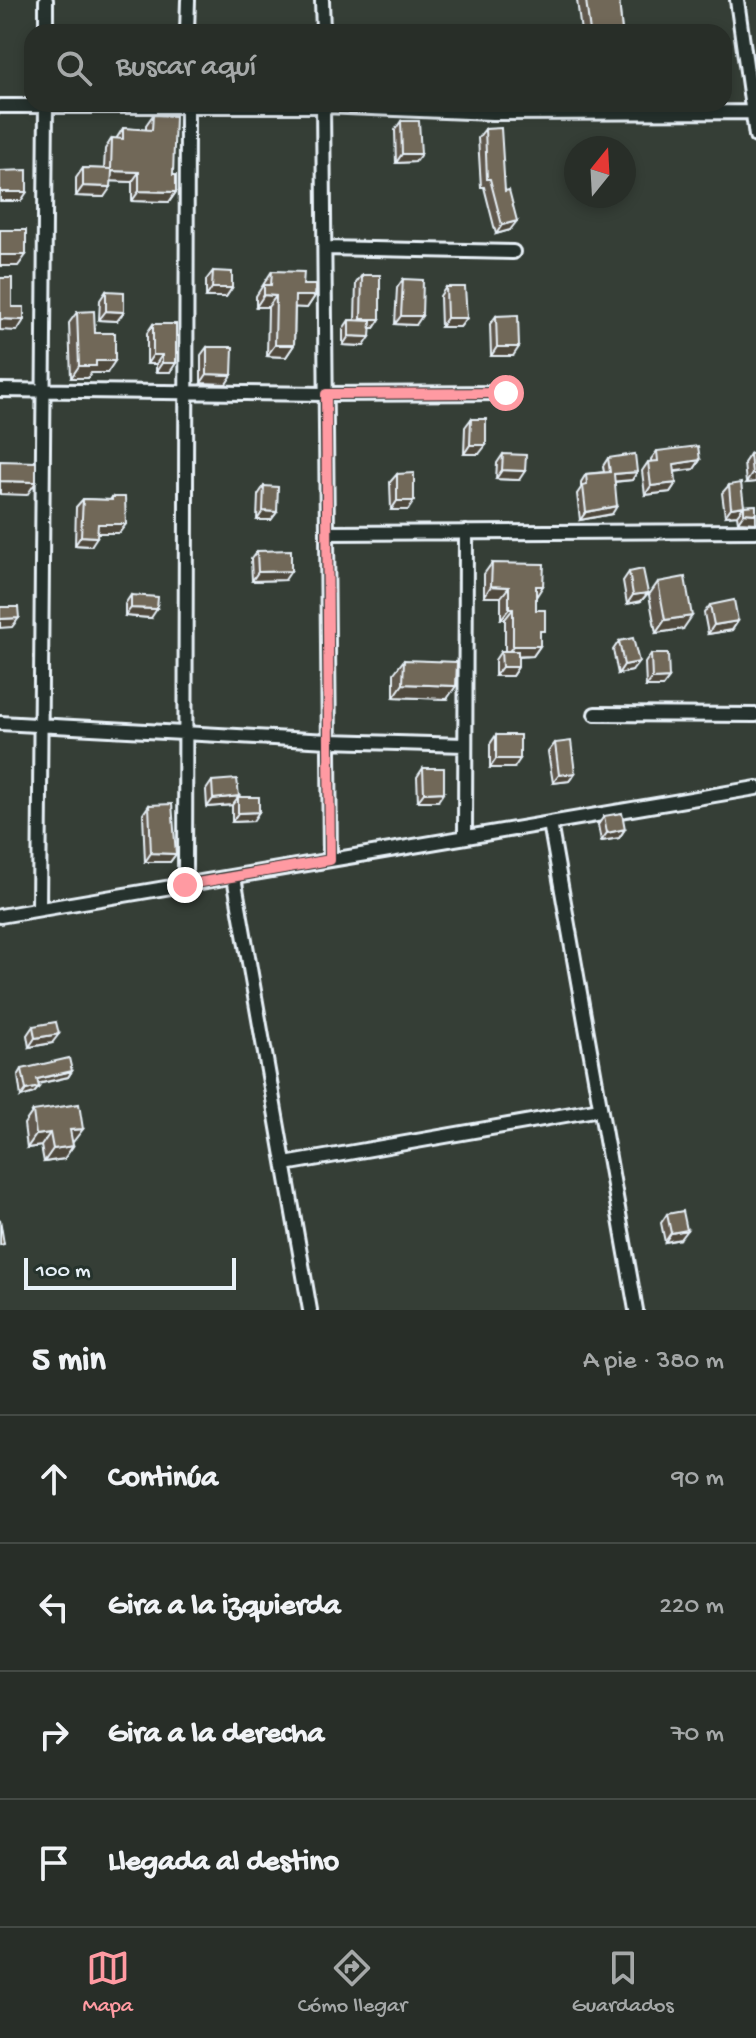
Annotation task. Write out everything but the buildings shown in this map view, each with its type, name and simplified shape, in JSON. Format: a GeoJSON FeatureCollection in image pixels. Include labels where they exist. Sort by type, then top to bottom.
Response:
{"type":"FeatureCollection","features":[{"type":"Feature","properties":{"kind":"street"},"geometry":{"type":"LineString","coordinates":[[46,0],[46,24]]}},
{"type":"Feature","properties":{"kind":"street"},"geometry":{"type":"LineString","coordinates":[[187,24],[188,0]]}},
{"type":"Feature","properties":{"kind":"street"},"geometry":{"type":"LineString","coordinates":[[322,0],[323,24]]}},
{"type":"Feature","properties":{"kind":"street"},"geometry":{"type":"LineString","coordinates":[[737,0],[756,136]]}},
{"type":"Feature","properties":{"kind":"street"},"geometry":{"type":"LineString","coordinates":[[0,106],[24,105]]}},
{"type":"Feature","properties":{"kind":"street"},"geometry":{"type":"LineString","coordinates":[[39,909],[46,112]]}},
{"type":"Feature","properties":{"kind":"street"},"geometry":{"type":"LineString","coordinates":[[185,885],[187,112]]}},
{"type":"Feature","properties":{"kind":"street"},"geometry":{"type":"LineString","coordinates":[[323,112],[330,860]]}},
{"type":"Feature","properties":{"kind":"street"},"geometry":{"type":"LineString","coordinates":[[471,112],[754,112]]}},
{"type":"Feature","properties":{"kind":"street"},"geometry":{"type":"LineString","coordinates":[[325,248],[513,252]]}},
{"type":"Feature","properties":{"kind":"street"},"geometry":{"type":"LineString","coordinates":[[0,390],[506,393]]}},
{"type":"Feature","properties":{"kind":"street"},"geometry":{"type":"LineString","coordinates":[[327,533],[756,531]]}},
{"type":"Feature","properties":{"kind":"street"},"geometry":{"type":"LineString","coordinates":[[465,837],[466,532]]}},
{"type":"Feature","properties":{"kind":"street"},"geometry":{"type":"LineString","coordinates":[[595,714],[756,715]]}},
{"type":"Feature","properties":{"kind":"street"},"geometry":{"type":"LineString","coordinates":[[0,723],[329,741],[465,745]]}},
{"type":"Feature","properties":{"kind":"street"},"geometry":{"type":"LineString","coordinates":[[0,916],[756,788]]}},
{"type":"Feature","properties":{"kind":"street"},"geometry":{"type":"LineString","coordinates":[[550,823],[636,1310]]}},
{"type":"Feature","properties":{"kind":"street"},"geometry":{"type":"LineString","coordinates":[[234,877],[310,1310]]}},
{"type":"Feature","properties":{"kind":"street"},"geometry":{"type":"LineString","coordinates":[[285,1164],[600,1109]]}},
{"type":"Feature","properties":{"kind":"route"},"geometry":{"type":"LineString","coordinates":[[185,885],[330,860],[326,394],[506,393]]}}]}
